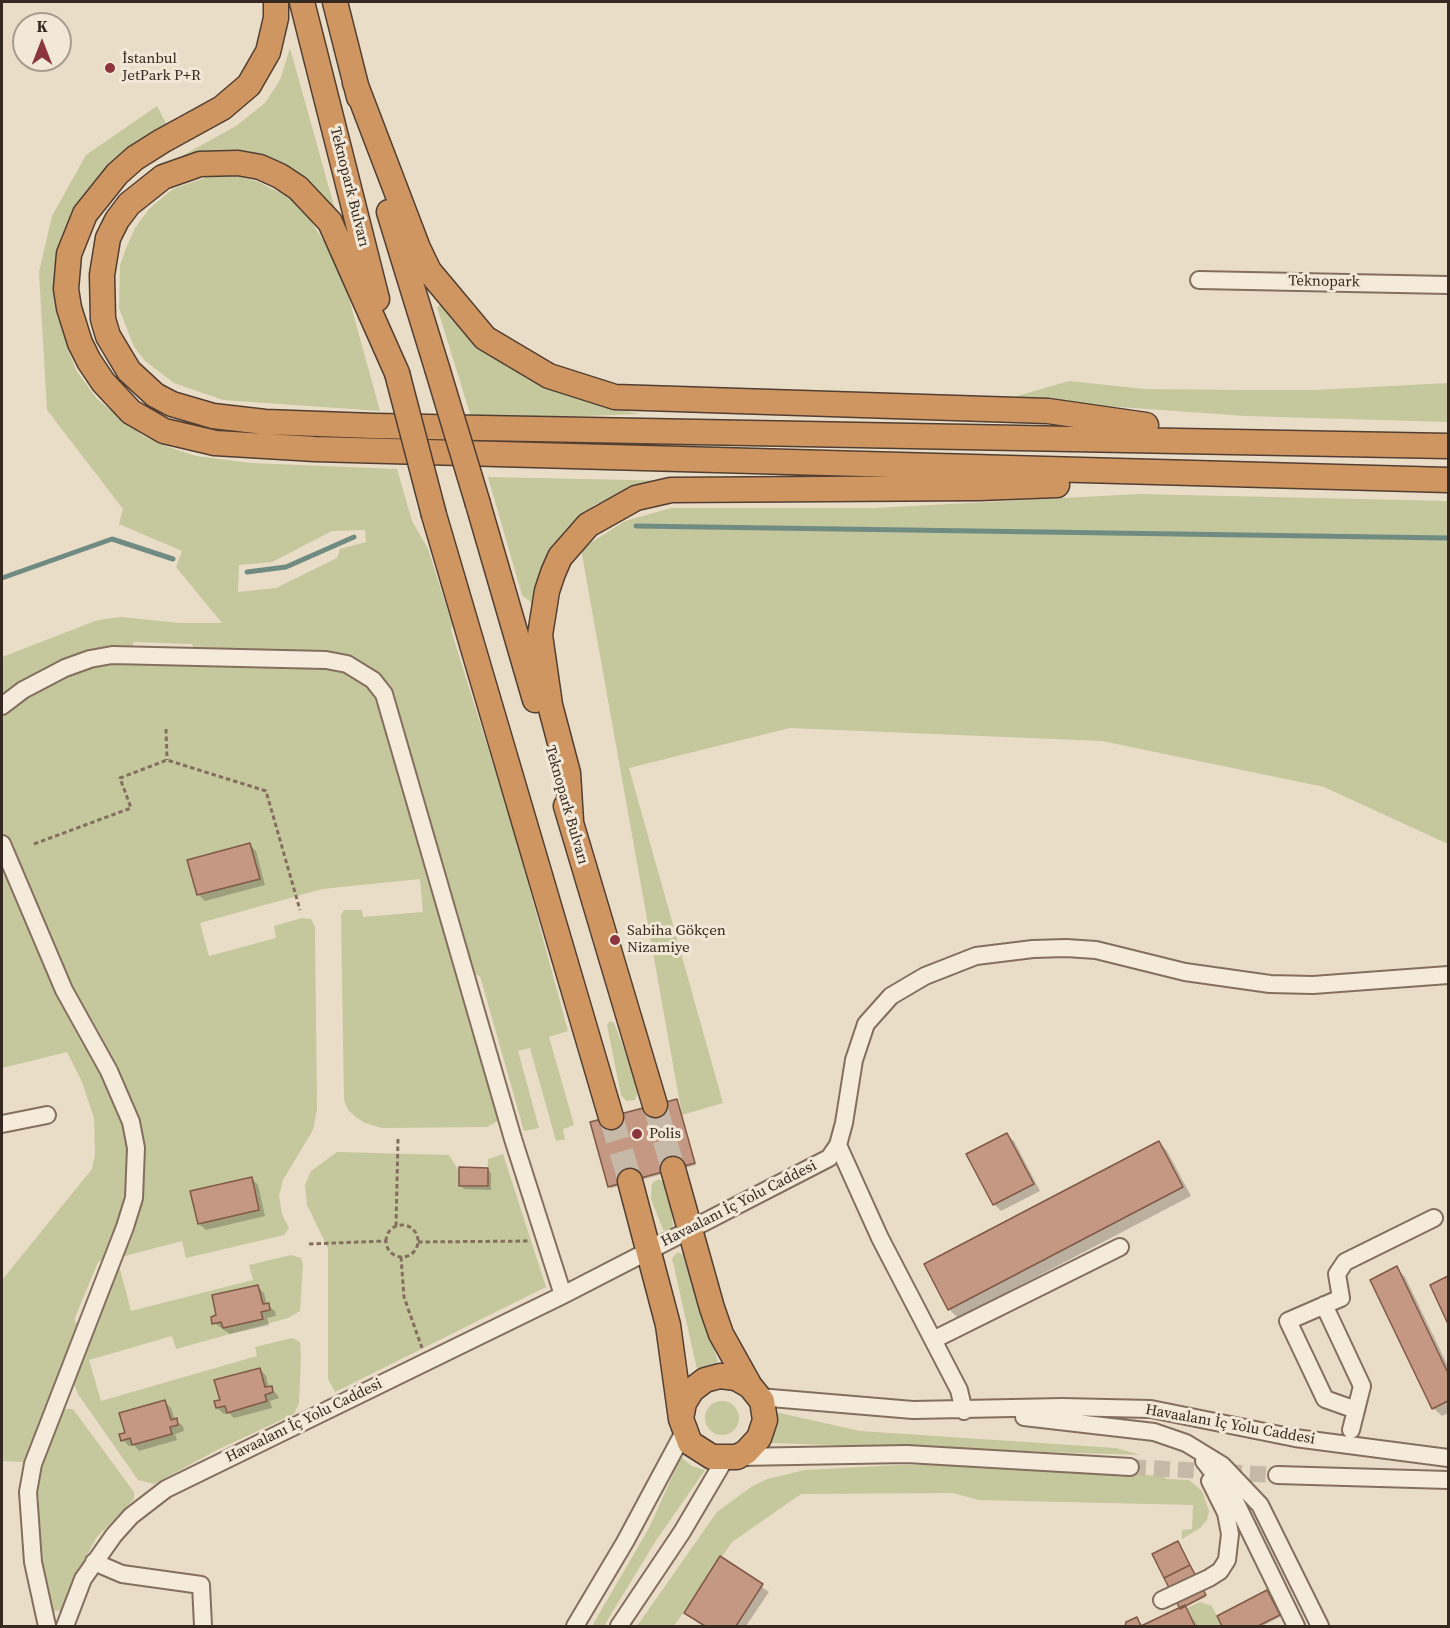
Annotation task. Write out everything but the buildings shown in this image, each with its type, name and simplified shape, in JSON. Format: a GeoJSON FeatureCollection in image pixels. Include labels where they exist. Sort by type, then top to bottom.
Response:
{"type":"FeatureCollection","features":[{"type":"Feature","properties":{"kind":"highway"},"geometry":{"type":"LineString","coordinates":[[276,2],[276,18],[271,44],[249,85],[222,108],[162,141],[135,158],[117,174],[85,214],[69,254],[66,289],[69,308],[80,344],[89,361],[103,382],[131,412],[164,431],[215,443],[243,446],[1449,480]]}},
{"type":"Feature","properties":{"kind":"highway","name":"Teknopark Bulvarı"},"geometry":{"type":"LineString","coordinates":[[302,2],[397,373]]}},
{"type":"Feature","properties":{"kind":"highway","name":"Teknopark Bulvarı"},"geometry":{"type":"LineString","coordinates":[[335,2],[389,215],[478,504],[655,1105]]}},
{"type":"Feature","properties":{"kind":"highway"},"geometry":{"type":"LineString","coordinates":[[355,83],[418,248],[429,271],[485,338],[549,376],[615,397],[1048,411],[1246,440]]}},
{"type":"Feature","properties":{"kind":"highway"},"geometry":{"type":"LineString","coordinates":[[611,1117],[434,515],[397,373],[330,222],[298,188],[280,176],[260,167],[238,163],[218,162],[180,170],[145,189],[117,220],[108,238],[102,275],[103,319],[108,336],[129,371],[155,395],[172,404],[213,416],[265,422],[374,426],[1246,440],[1449,446]]}},
{"type":"Feature","properties":{"kind":"highway"},"geometry":{"type":"LineString","coordinates":[[571,821],[568,773],[550,705],[541,654],[543,613],[547,591],[560,557],[588,525],[636,498],[671,490],[979,488],[1264,476]]}},
{"type":"Feature","properties":{"kind":"highway"},"geometry":{"type":"LineString","coordinates":[[630,1181],[668,1325],[683,1425],[700,1452],[731,1458],[754,1446],[763,1430],[764,1410],[721,1334],[674,1169]]}},
{"type":"Feature","properties":{"kind":"highway"},"geometry":{"type":"LineString","coordinates":[[683,1425],[687,1396],[705,1380],[728,1376],[755,1391]]}},
{"type":"Feature","properties":{"kind":"street","name":"Teknopark"},"geometry":{"type":"LineString","coordinates":[[1199,280],[1449,285]]}},
{"type":"Feature","properties":{"kind":"street"},"geometry":{"type":"LineString","coordinates":[[2,706],[23,690],[65,668],[112,654],[326,660],[347,664],[373,680],[384,694],[544,1241],[563,1295]]}},
{"type":"Feature","properties":{"kind":"street"},"geometry":{"type":"LineString","coordinates":[[2,844],[64,990],[109,1071],[131,1122],[136,1148],[134,1198],[128,1217],[33,1464],[28,1492],[33,1562],[47,1626]]}},
{"type":"Feature","properties":{"kind":"street"},"geometry":{"type":"LineString","coordinates":[[1320,1626],[1270,1522],[1251,1494],[1222,1465],[1203,1452],[1154,1432],[964,1411],[959,1390],[880,1238],[838,1145],[860,1040],[866,1024],[878,1008],[905,986],[976,956],[1033,949],[1096,950],[1185,972],[1270,984],[1313,985],[1449,975]]}},
{"type":"Feature","properties":{"kind":"street"},"geometry":{"type":"LineString","coordinates":[[2,1124],[47,1115]]}},
{"type":"Feature","properties":{"kind":"street","name":"Havaalanı İç Yolu Caddesi"},"geometry":{"type":"LineString","coordinates":[[65,1626],[83,1580],[94,1562],[131,1516],[166,1489],[563,1295],[829,1158],[838,1145]]}},
{"type":"Feature","properties":{"kind":"street"},"geometry":{"type":"LineString","coordinates":[[1356,1410],[1325,1399],[1288,1321],[1341,1298],[1337,1274],[1345,1262],[1434,1218]]}},
{"type":"Feature","properties":{"kind":"street"},"geometry":{"type":"LineString","coordinates":[[933,1340],[1120,1247]]}},
{"type":"Feature","properties":{"kind":"street"},"geometry":{"type":"LineString","coordinates":[[1324,1305],[1362,1386],[1351,1430]]}},
{"type":"Feature","properties":{"kind":"street","name":"Havaalanı İç Yolu Caddesi"},"geometry":{"type":"LineString","coordinates":[[755,1391],[860,1408],[964,1411],[1062,1407],[1151,1409],[1295,1438],[1449,1458]]}},
{"type":"Feature","properties":{"kind":"street"},"geometry":{"type":"LineString","coordinates":[[576,1624],[625,1542],[683,1425]]}},
{"type":"Feature","properties":{"kind":"street"},"geometry":{"type":"LineString","coordinates":[[1154,1432],[1193,1458],[1200,1467],[1217,1492],[1230,1534],[1227,1560],[1220,1572],[1162,1600]]}},
{"type":"Feature","properties":{"kind":"street"},"geometry":{"type":"LineString","coordinates":[[1154,1432],[1196,1454],[1221,1480],[1245,1521],[1296,1626]]}},
{"type":"Feature","properties":{"kind":"street"},"geometry":{"type":"LineString","coordinates":[[619,1626],[731,1458],[907,1454],[1130,1467]]}},
{"type":"Feature","properties":{"kind":"street"},"geometry":{"type":"LineString","coordinates":[[1277,1475],[1449,1480]]}},
{"type":"Feature","properties":{"kind":"street"},"geometry":{"type":"LineString","coordinates":[[94,1562],[122,1574],[201,1585],[203,1626]]}},
{"type":"Feature","properties":{"kind":"path"},"geometry":{"type":"LineString","coordinates":[[166,729],[167,760]]}},
{"type":"Feature","properties":{"kind":"path"},"geometry":{"type":"LineString","coordinates":[[34,844],[131,808],[120,778],[167,760],[266,791],[300,910]]}},
{"type":"Feature","properties":{"kind":"path"},"geometry":{"type":"LineString","coordinates":[[396,1226],[398,1139]]}},
{"type":"Feature","properties":{"kind":"path"},"geometry":{"type":"LineString","coordinates":[[396,1226],[411,1228],[418,1242],[411,1254],[401,1257],[388,1250],[386,1241],[388,1232],[396,1226]]}},
{"type":"Feature","properties":{"kind":"path"},"geometry":{"type":"LineString","coordinates":[[309,1244],[386,1241]]}},
{"type":"Feature","properties":{"kind":"path"},"geometry":{"type":"LineString","coordinates":[[418,1242],[544,1241]]}},
{"type":"Feature","properties":{"kind":"path"},"geometry":{"type":"LineString","coordinates":[[401,1257],[404,1297],[411,1322],[428,1361]]}},
{"type":"Feature","properties":{"kind":"green space"},"geometry":{"type":"Polygon","coordinates":[[[290,48],[336,213],[308,187],[171,162],[236,126],[265,103],[280,80],[290,48]]]}},
{"type":"Feature","properties":{"kind":"green space"},"geometry":{"type":"Polygon","coordinates":[[[157,106],[167,125],[121,155],[99,176],[79,207],[57,285],[61,326],[69,352],[76,370],[97,399],[142,435],[196,456],[251,463],[397,469],[412,521],[428,549],[452,624],[451,630],[513,828],[568,1031],[549,1037],[574,1125],[563,1129],[565,1139],[556,1141],[530,1048],[518,1051],[539,1128],[524,1131],[480,976],[469,973],[367,667],[195,651],[192,644],[134,642],[130,651],[2,699],[2,657],[98,620],[121,617],[180,623],[222,623],[176,567],[182,551],[119,524],[123,509],[47,410],[39,272],[52,216],[86,155],[157,106]],[[365,530],[332,531],[272,562],[239,565],[238,592],[276,588],[337,558],[340,549],[366,542],[365,530]]]}},
{"type":"Feature","properties":{"kind":"green space"},"geometry":{"type":"Polygon","coordinates":[[[210,176],[235,176],[256,181],[291,198],[304,210],[336,261],[347,291],[380,411],[223,400],[174,383],[145,361],[134,347],[119,308],[120,265],[126,248],[135,228],[149,209],[173,189],[210,176]]]}},
{"type":"Feature","properties":{"kind":"green space"},"geometry":{"type":"Polygon","coordinates":[[[445,303],[476,346],[525,375],[568,396],[639,414],[472,420],[437,307],[445,303]]]}},
{"type":"Feature","properties":{"kind":"green space"},"geometry":{"type":"Polygon","coordinates":[[[1069,381],[1144,389],[1246,390],[1314,390],[1448,383],[1448,422],[1246,416],[1007,399],[1069,381]]]}},
{"type":"Feature","properties":{"kind":"green space"},"geometry":{"type":"Polygon","coordinates":[[[488,477],[679,481],[631,490],[594,505],[557,541],[534,605],[522,595],[488,477]]]}},
{"type":"Feature","properties":{"kind":"green space"},"geometry":{"type":"Polygon","coordinates":[[[1139,494],[1448,501],[1448,844],[1324,787],[1102,741],[790,728],[629,768],[723,1103],[682,1115],[581,549],[625,521],[671,508],[875,508],[1139,494]]]}},
{"type":"Feature","properties":{"kind":"green space"},"geometry":{"type":"Polygon","coordinates":[[[107,660],[333,666],[360,677],[379,699],[500,1120],[487,1127],[382,1128],[357,1118],[348,1110],[344,1100],[341,915],[344,910],[362,910],[363,917],[423,912],[420,879],[322,889],[200,923],[209,956],[276,938],[274,926],[302,918],[311,919],[315,927],[317,1110],[313,1130],[283,1180],[279,1196],[282,1214],[289,1228],[284,1235],[186,1258],[182,1241],[117,1258],[131,1311],[253,1280],[249,1265],[291,1255],[301,1258],[303,1264],[300,1311],[288,1318],[176,1349],[172,1336],[89,1360],[101,1401],[257,1356],[255,1347],[292,1338],[300,1342],[299,1403],[294,1414],[217,1450],[154,1484],[138,1480],[78,1394],[73,1382],[141,1149],[18,875],[2,830],[2,710],[49,681],[107,660]]]}},
{"type":"Feature","properties":{"kind":"green space"},"geometry":{"type":"Polygon","coordinates":[[[2,860],[105,1074],[125,1124],[131,1149],[130,1197],[108,1257],[98,1262],[74,1320],[80,1326],[27,1462],[2,1461],[2,1280],[92,1169],[95,1154],[94,1118],[82,1082],[67,1052],[2,1068],[2,860]]]}},
{"type":"Feature","properties":{"kind":"green space"},"geometry":{"type":"Polygon","coordinates":[[[610,1021],[614,1023],[639,1089],[635,1100],[626,1101],[621,1095],[607,1025],[610,1021]]]}},
{"type":"Feature","properties":{"kind":"green space"},"geometry":{"type":"Polygon","coordinates":[[[337,1152],[449,1155],[459,1171],[459,1187],[487,1187],[488,1159],[503,1154],[546,1287],[335,1392],[328,1379],[328,1248],[307,1205],[305,1185],[311,1171],[337,1152]]]}},
{"type":"Feature","properties":{"kind":"green space"},"geometry":{"type":"Polygon","coordinates":[[[659,1179],[665,1183],[671,1206],[673,1226],[670,1231],[663,1230],[651,1199],[652,1183],[659,1179]]]}},
{"type":"Feature","properties":{"kind":"green space"},"geometry":{"type":"Polygon","coordinates":[[[678,1252],[683,1255],[718,1362],[697,1369],[672,1258],[678,1252]]]}},
{"type":"Feature","properties":{"kind":"green space"},"geometry":{"type":"Polygon","coordinates":[[[722,1401],[734,1406],[739,1418],[734,1430],[722,1435],[710,1430],[705,1418],[710,1406],[722,1401]]]}},
{"type":"Feature","properties":{"kind":"green space"},"geometry":{"type":"Polygon","coordinates":[[[63,1409],[73,1409],[134,1492],[134,1499],[96,1538],[69,1589],[63,1610],[54,1611],[51,1608],[41,1561],[37,1526],[39,1497],[34,1496],[57,1413],[63,1409]]]}},
{"type":"Feature","properties":{"kind":"green space"},"geometry":{"type":"Polygon","coordinates":[[[775,1412],[860,1431],[1116,1448],[1140,1455],[770,1443],[775,1412]]]}},
{"type":"Feature","properties":{"kind":"green space"},"geometry":{"type":"Polygon","coordinates":[[[681,1457],[692,1466],[705,1470],[655,1542],[604,1626],[592,1626],[649,1528],[681,1457]]]}},
{"type":"Feature","properties":{"kind":"green space"},"geometry":{"type":"Polygon","coordinates":[[[900,1465],[957,1465],[1162,1476],[1167,1479],[1189,1480],[1202,1491],[1209,1511],[1207,1520],[1200,1528],[1182,1539],[1182,1530],[1192,1529],[1193,1505],[978,1500],[953,1493],[801,1494],[732,1542],[674,1626],[637,1626],[717,1512],[751,1487],[767,1479],[805,1470],[900,1465]]]}},
{"type":"Feature","properties":{"kind":"green space"},"geometry":{"type":"Polygon","coordinates":[[[1200,1602],[1212,1606],[1222,1626],[1197,1626],[1187,1608],[1200,1602]]]}},
{"type":"Feature","properties":{"kind":"waterway"},"geometry":{"type":"LineString","coordinates":[[636,526],[1448,538]]}},
{"type":"Feature","properties":{"kind":"waterway"},"geometry":{"type":"LineString","coordinates":[[247,572],[286,567],[354,537]]}},
{"type":"Feature","properties":{"kind":"waterway"},"geometry":{"type":"LineString","coordinates":[[2,578],[112,539],[173,559]]}},
{"type":"Feature","properties":{"kind":"tunnel"},"geometry":{"type":"LineString","coordinates":[[655,1105],[673,1169]]}},
{"type":"Feature","properties":{"kind":"tunnel"},"geometry":{"type":"LineString","coordinates":[[611,1117],[630,1181]]}},
{"type":"Feature","properties":{"kind":"tunnel"},"geometry":{"type":"LineString","coordinates":[[1130,1467],[1277,1475]]}},
{"type":"Feature","properties":{"kind":"place","name":"İstanbul JetPark P+R"},"geometry":{"type":"Point","coordinates":[110,68]}},
{"type":"Feature","properties":{"kind":"place","name":"Sabiha Gökçen Nizamiye"},"geometry":{"type":"Point","coordinates":[615,940]}},
{"type":"Feature","properties":{"kind":"place","name":"Polis"},"geometry":{"type":"Point","coordinates":[637,1134]}}]}
